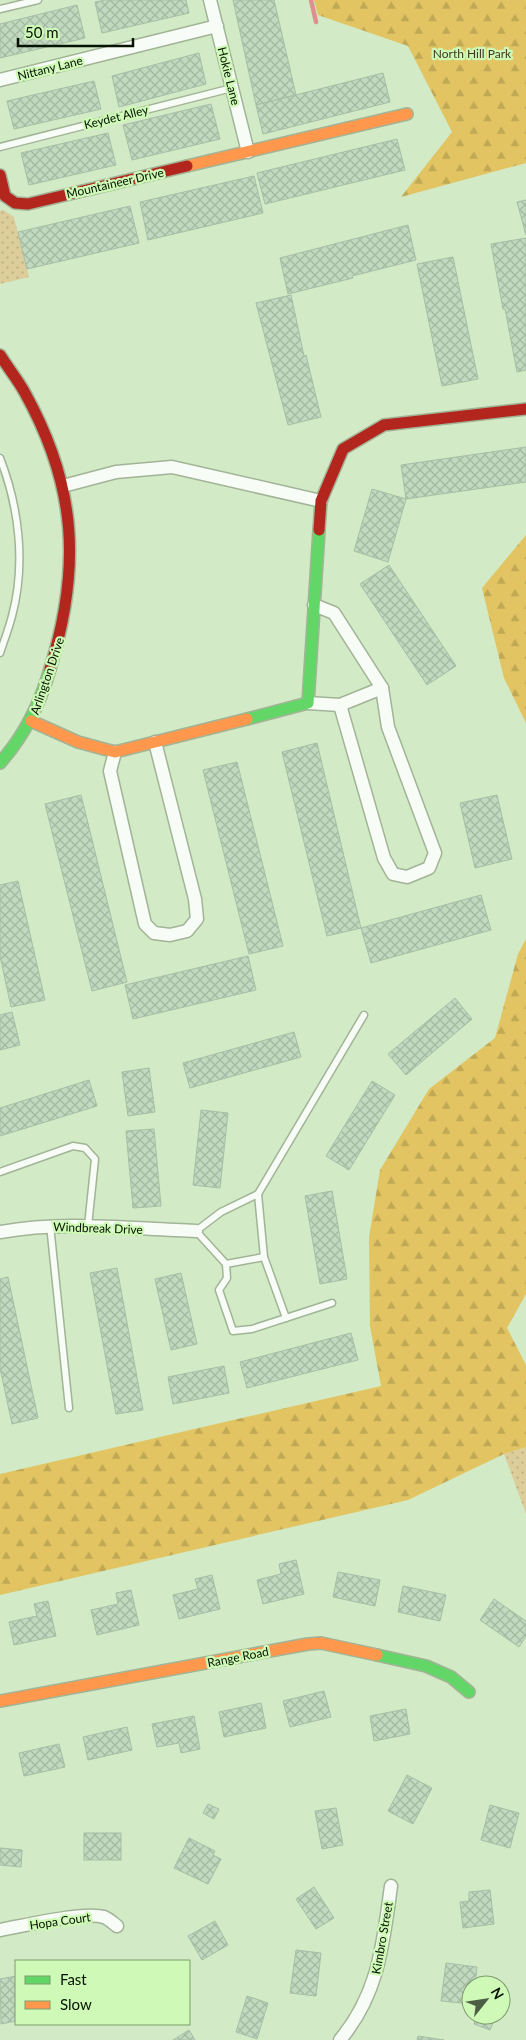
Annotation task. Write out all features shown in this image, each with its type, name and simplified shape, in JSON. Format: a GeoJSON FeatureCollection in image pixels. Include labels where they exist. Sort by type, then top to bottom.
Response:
{"type":"FeatureCollection","features":[{"type":"Feature","properties":{"kind":"street","name":"Hokie Lane"},"geometry":{"type":"LineString","coordinates":[[210,0],[248,152]]}},
{"type":"Feature","properties":{"kind":"street","name":"Nittany Lane"},"geometry":{"type":"LineString","coordinates":[[0,80],[217,26]]}},
{"type":"Feature","properties":{"kind":"street"},"geometry":{"type":"LineString","coordinates":[[248,152],[407,114]]}},
{"type":"Feature","properties":{"kind":"street","name":"Mountaineer Drive"},"geometry":{"type":"LineString","coordinates":[[0,176],[5,196],[15,203],[28,204],[248,152]]}},
{"type":"Feature","properties":{"kind":"street","name":"Arlington Drive"},"geometry":{"type":"LineString","coordinates":[[0,355],[16,376],[39,416],[50,441],[63,486],[71,546],[68,603],[56,657],[31,721],[12,750],[0,762]]}},
{"type":"Feature","properties":{"kind":"street"},"geometry":{"type":"LineString","coordinates":[[308,703],[321,501],[343,450],[384,425],[526,409]]}},
{"type":"Feature","properties":{"kind":"street"},"geometry":{"type":"LineString","coordinates":[[63,486],[116,472],[172,468],[321,501]]}},
{"type":"Feature","properties":{"kind":"street"},"geometry":{"type":"LineString","coordinates":[[314,605],[334,613],[382,688],[388,727],[435,853],[429,868],[407,877],[393,874],[384,858],[340,705]]}},
{"type":"Feature","properties":{"kind":"street"},"geometry":{"type":"LineString","coordinates":[[31,721],[78,742],[115,752],[308,703],[340,705],[382,688]]}},
{"type":"Feature","properties":{"kind":"street"},"geometry":{"type":"LineString","coordinates":[[115,752],[110,771],[145,924],[154,933],[170,935],[187,930],[197,919],[195,899],[155,742]]}},
{"type":"Feature","properties":{"kind":"street","name":"Windbreak Drive"},"geometry":{"type":"LineString","coordinates":[[0,1232],[50,1226],[196,1231]]}},
{"type":"Feature","properties":{"kind":"street","name":"Range Road"},"geometry":{"type":"LineString","coordinates":[[0,1702],[321,1643],[426,1666],[451,1677],[469,1692]]}},
{"type":"Feature","properties":{"kind":"street","name":"Kimbro Street"},"geometry":{"type":"LineString","coordinates":[[340,2040],[362,2010],[374,1981],[381,1955],[391,1886]]}},
{"type":"Feature","properties":{"kind":"street","name":"Hopa Court"},"geometry":{"type":"LineString","coordinates":[[0,1930],[64,1918],[94,1915],[106,1917],[117,1926]]}},
{"type":"Feature","properties":{"kind":"lane"},"geometry":{"type":"LineString","coordinates":[[0,9],[38,0]]}},
{"type":"Feature","properties":{"kind":"lane","name":"Keydet Alley"},"geometry":{"type":"LineString","coordinates":[[0,147],[232,88]]}},
{"type":"Feature","properties":{"kind":"lane"},"geometry":{"type":"LineString","coordinates":[[0,458],[9,482],[19,541],[18,580],[12,615],[0,653]]}},
{"type":"Feature","properties":{"kind":"lane"},"geometry":{"type":"LineString","coordinates":[[332,1303],[252,1328],[233,1331],[219,1290],[227,1278],[226,1264],[196,1231],[221,1212],[258,1194],[364,1015]]}},
{"type":"Feature","properties":{"kind":"lane"},"geometry":{"type":"LineString","coordinates":[[0,1172],[73,1146],[85,1148],[95,1158],[88,1226]]}},
{"type":"Feature","properties":{"kind":"lane"},"geometry":{"type":"LineString","coordinates":[[258,1194],[264,1257],[286,1318]]}},
{"type":"Feature","properties":{"kind":"lane"},"geometry":{"type":"LineString","coordinates":[[50,1226],[69,1408]]}},
{"type":"Feature","properties":{"kind":"lane"},"geometry":{"type":"LineString","coordinates":[[226,1264],[264,1257]]}},
{"type":"Feature","properties":{"kind":"shaded area"},"geometry":{"type":"Polygon","coordinates":[[[3,210],[14,217],[29,277],[0,284],[0,211],[3,210]]]}},
{"type":"Feature","properties":{"kind":"shaded area"},"geometry":{"type":"Polygon","coordinates":[[[526,1447],[526,1514],[504,1454],[526,1447]]]}},
{"type":"Feature","properties":{"kind":"green space","name":"North Hill Park"},"geometry":{"type":"Polygon","coordinates":[[[314,0],[526,0],[526,163],[401,197],[452,132],[408,46],[318,15],[314,0]]]}},
{"type":"Feature","properties":{"kind":"green space"},"geometry":{"type":"Polygon","coordinates":[[[526,535],[526,723],[504,678],[482,588],[526,535]]]}},
{"type":"Feature","properties":{"kind":"green space"},"geometry":{"type":"Polygon","coordinates":[[[526,939],[526,1294],[507,1328],[526,1365],[526,1447],[504,1454],[408,1500],[0,1595],[0,1474],[381,1386],[370,1326],[369,1237],[380,1170],[429,1089],[495,1038],[518,954],[526,939]]]}},
{"type":"Feature","properties":{"kind":"building"},"geometry":{"type":"Polygon","coordinates":[[[105,0],[186,0],[189,13],[102,33],[95,2],[105,0]]]}},
{"type":"Feature","properties":{"kind":"building"},"geometry":{"type":"Polygon","coordinates":[[[233,0],[274,0],[296,95],[256,105],[233,0]]]}},
{"type":"Feature","properties":{"kind":"building"},"geometry":{"type":"Polygon","coordinates":[[[77,5],[85,38],[0,58],[0,24],[77,5]]]}},
{"type":"Feature","properties":{"kind":"building"},"geometry":{"type":"Polygon","coordinates":[[[199,53],[206,84],[119,107],[112,76],[199,53]]]}},
{"type":"Feature","properties":{"kind":"building"},"geometry":{"type":"Polygon","coordinates":[[[383,73],[390,102],[263,134],[256,105],[383,73]]]}},
{"type":"Feature","properties":{"kind":"building"},"geometry":{"type":"Polygon","coordinates":[[[94,81],[101,109],[14,129],[7,101],[94,81]]]}},
{"type":"Feature","properties":{"kind":"building"},"geometry":{"type":"Polygon","coordinates":[[[211,104],[220,139],[132,160],[123,125],[211,104]]]}},
{"type":"Feature","properties":{"kind":"building"},"geometry":{"type":"Polygon","coordinates":[[[108,133],[116,165],[29,185],[21,153],[108,133]]]}},
{"type":"Feature","properties":{"kind":"building"},"geometry":{"type":"Polygon","coordinates":[[[397,139],[405,170],[265,204],[257,173],[397,139]]]}},
{"type":"Feature","properties":{"kind":"building"},"geometry":{"type":"Polygon","coordinates":[[[254,176],[263,213],[148,240],[140,202],[254,176]]]}},
{"type":"Feature","properties":{"kind":"building"},"geometry":{"type":"Polygon","coordinates":[[[526,200],[526,235],[517,202],[526,200]]]}},
{"type":"Feature","properties":{"kind":"building"},"geometry":{"type":"Polygon","coordinates":[[[130,206],[139,243],[27,269],[18,232],[130,206]]]}},
{"type":"Feature","properties":{"kind":"building"},"geometry":{"type":"Polygon","coordinates":[[[408,225],[416,260],[288,294],[280,258],[408,225]]]}},
{"type":"Feature","properties":{"kind":"building"},"geometry":{"type":"Polygon","coordinates":[[[526,238],[526,370],[517,372],[491,244],[526,238]]]}},
{"type":"Feature","properties":{"kind":"building"},"geometry":{"type":"Polygon","coordinates":[[[453,257],[478,379],[442,386],[417,264],[453,257]]]}},
{"type":"Feature","properties":{"kind":"building"},"geometry":{"type":"Polygon","coordinates":[[[291,295],[304,356],[306,355],[321,417],[288,425],[256,303],[291,295]]]}},
{"type":"Feature","properties":{"kind":"building"},"geometry":{"type":"Polygon","coordinates":[[[526,447],[526,482],[406,499],[401,465],[526,447]]]}},
{"type":"Feature","properties":{"kind":"building"},"geometry":{"type":"Polygon","coordinates":[[[372,489],[406,499],[388,562],[354,551],[372,489]]]}},
{"type":"Feature","properties":{"kind":"building"},"geometry":{"type":"Polygon","coordinates":[[[389,565],[456,666],[427,685],[360,584],[389,565]]]}},
{"type":"Feature","properties":{"kind":"building"},"geometry":{"type":"Polygon","coordinates":[[[317,743],[361,928],[327,936],[282,752],[317,743]]]}},
{"type":"Feature","properties":{"kind":"building"},"geometry":{"type":"Polygon","coordinates":[[[237,762],[283,946],[249,954],[203,770],[237,762]]]}},
{"type":"Feature","properties":{"kind":"building"},"geometry":{"type":"Polygon","coordinates":[[[81,795],[127,982],[92,991],[45,804],[81,795]]]}},
{"type":"Feature","properties":{"kind":"building"},"geometry":{"type":"Polygon","coordinates":[[[497,795],[512,859],[475,868],[460,803],[497,795]]]}},
{"type":"Feature","properties":{"kind":"building"},"geometry":{"type":"Polygon","coordinates":[[[18,881],[45,1000],[11,1007],[0,956],[0,885],[18,881]]]}},
{"type":"Feature","properties":{"kind":"building"},"geometry":{"type":"Polygon","coordinates":[[[481,895],[491,930],[371,963],[361,928],[481,895]]]}},
{"type":"Feature","properties":{"kind":"building"},"geometry":{"type":"Polygon","coordinates":[[[248,956],[256,990],[133,1019],[125,985],[248,956]]]}},
{"type":"Feature","properties":{"kind":"building"},"geometry":{"type":"Polygon","coordinates":[[[455,998],[472,1019],[406,1075],[388,1054],[455,998]]]}},
{"type":"Feature","properties":{"kind":"building"},"geometry":{"type":"Polygon","coordinates":[[[12,1012],[20,1045],[0,1050],[0,1015],[12,1012]]]}},
{"type":"Feature","properties":{"kind":"building"},"geometry":{"type":"Polygon","coordinates":[[[294,1032],[301,1057],[190,1088],[183,1063],[294,1032]]]}},
{"type":"Feature","properties":{"kind":"building"},"geometry":{"type":"Polygon","coordinates":[[[149,1068],[155,1112],[128,1116],[122,1072],[149,1068]]]}},
{"type":"Feature","properties":{"kind":"building"},"geometry":{"type":"Polygon","coordinates":[[[89,1080],[97,1106],[0,1136],[0,1108],[89,1080]]]}},
{"type":"Feature","properties":{"kind":"building"},"geometry":{"type":"Polygon","coordinates":[[[372,1081],[395,1095],[349,1170],[326,1156],[372,1081]]]}},
{"type":"Feature","properties":{"kind":"building"},"geometry":{"type":"Polygon","coordinates":[[[201,1110],[228,1113],[220,1188],[193,1185],[201,1110]]]}},
{"type":"Feature","properties":{"kind":"building"},"geometry":{"type":"Polygon","coordinates":[[[154,1129],[161,1206],[133,1208],[126,1131],[154,1129]]]}},
{"type":"Feature","properties":{"kind":"building"},"geometry":{"type":"Polygon","coordinates":[[[332,1191],[347,1279],[320,1284],[305,1196],[332,1191]]]}},
{"type":"Feature","properties":{"kind":"building"},"geometry":{"type":"Polygon","coordinates":[[[117,1268],[143,1410],[116,1414],[90,1273],[117,1268]]]}},
{"type":"Feature","properties":{"kind":"building"},"geometry":{"type":"Polygon","coordinates":[[[181,1273],[197,1344],[171,1350],[155,1279],[181,1273]]]}},
{"type":"Feature","properties":{"kind":"building"},"geometry":{"type":"Polygon","coordinates":[[[8,1277],[38,1418],[12,1424],[0,1368],[0,1279],[8,1277]]]}},
{"type":"Feature","properties":{"kind":"building"},"geometry":{"type":"Polygon","coordinates":[[[351,1333],[358,1360],[247,1388],[240,1362],[351,1333]]]}},
{"type":"Feature","properties":{"kind":"building"},"geometry":{"type":"Polygon","coordinates":[[[224,1366],[229,1393],[173,1404],[168,1377],[224,1366]]]}},
{"type":"Feature","properties":{"kind":"building"},"geometry":{"type":"Polygon","coordinates":[[[296,1560],[304,1594],[263,1604],[257,1580],[281,1574],[279,1564],[296,1560]]]}},
{"type":"Feature","properties":{"kind":"building"},"geometry":{"type":"Polygon","coordinates":[[[338,1572],[380,1580],[375,1606],[333,1597],[338,1572]]]}},
{"type":"Feature","properties":{"kind":"building"},"geometry":{"type":"Polygon","coordinates":[[[212,1575],[220,1609],[179,1619],[173,1595],[198,1589],[195,1579],[212,1575]]]}},
{"type":"Feature","properties":{"kind":"building"},"geometry":{"type":"Polygon","coordinates":[[[403,1586],[446,1595],[440,1621],[398,1612],[403,1586]]]}},
{"type":"Feature","properties":{"kind":"building"},"geometry":{"type":"Polygon","coordinates":[[[131,1590],[139,1625],[97,1635],[91,1610],[118,1604],[116,1593],[131,1590]]]}},
{"type":"Feature","properties":{"kind":"building"},"geometry":{"type":"Polygon","coordinates":[[[494,1599],[526,1621],[526,1636],[519,1647],[480,1620],[494,1599]]]}},
{"type":"Feature","properties":{"kind":"building"},"geometry":{"type":"Polygon","coordinates":[[[48,1601],[56,1636],[14,1645],[9,1622],[37,1616],[34,1604],[48,1601]]]}},
{"type":"Feature","properties":{"kind":"building"},"geometry":{"type":"Polygon","coordinates":[[[324,1691],[331,1717],[290,1727],[283,1701],[324,1691]]]}},
{"type":"Feature","properties":{"kind":"building"},"geometry":{"type":"Polygon","coordinates":[[[261,1703],[266,1728],[224,1737],[219,1712],[261,1703]]]}},
{"type":"Feature","properties":{"kind":"building"},"geometry":{"type":"Polygon","coordinates":[[[406,1709],[410,1734],[374,1741],[370,1716],[406,1709]]]}},
{"type":"Feature","properties":{"kind":"building"},"geometry":{"type":"Polygon","coordinates":[[[194,1716],[200,1749],[181,1753],[179,1743],[157,1747],[152,1724],[194,1716]]]}},
{"type":"Feature","properties":{"kind":"building"},"geometry":{"type":"Polygon","coordinates":[[[127,1727],[132,1750],[88,1760],[83,1737],[127,1727]]]}},
{"type":"Feature","properties":{"kind":"building"},"geometry":{"type":"Polygon","coordinates":[[[59,1744],[65,1767],[24,1776],[19,1753],[59,1744]]]}},
{"type":"Feature","properties":{"kind":"building"},"geometry":{"type":"Polygon","coordinates":[[[407,1775],[432,1788],[413,1824],[388,1811],[407,1775]]]}},
{"type":"Feature","properties":{"kind":"building"},"geometry":{"type":"Polygon","coordinates":[[[208,1804],[219,1809],[214,1819],[203,1813],[208,1804]]]}},
{"type":"Feature","properties":{"kind":"building"},"geometry":{"type":"Polygon","coordinates":[[[490,1805],[519,1813],[510,1848],[481,1840],[490,1805]]]}},
{"type":"Feature","properties":{"kind":"building"},"geometry":{"type":"Polygon","coordinates":[[[336,1808],[343,1845],[322,1849],[315,1811],[336,1808]]]}},
{"type":"Feature","properties":{"kind":"building"},"geometry":{"type":"Polygon","coordinates":[[[84,1833],[121,1833],[121,1860],[84,1860],[84,1833]]]}},
{"type":"Feature","properties":{"kind":"building"},"geometry":{"type":"Polygon","coordinates":[[[189,1838],[215,1851],[213,1855],[221,1859],[208,1884],[174,1868],[189,1838]]]}},
{"type":"Feature","properties":{"kind":"building"},"geometry":{"type":"Polygon","coordinates":[[[0,1848],[22,1850],[21,1867],[0,1865],[0,1848]]]}},
{"type":"Feature","properties":{"kind":"building"},"geometry":{"type":"Polygon","coordinates":[[[314,1887],[334,1918],[316,1929],[296,1899],[314,1887]]]}},
{"type":"Feature","properties":{"kind":"building"},"geometry":{"type":"Polygon","coordinates":[[[490,1890],[494,1924],[463,1928],[460,1902],[469,1901],[469,1892],[490,1890]]]}},
{"type":"Feature","properties":{"kind":"building"},"geometry":{"type":"Polygon","coordinates":[[[215,1921],[228,1945],[202,1960],[188,1936],[215,1921]]]}},
{"type":"Feature","properties":{"kind":"building"},"geometry":{"type":"Polygon","coordinates":[[[296,1950],[321,1953],[316,1996],[290,1993],[296,1950]]]}},
{"type":"Feature","properties":{"kind":"building"},"geometry":{"type":"Polygon","coordinates":[[[446,1963],[477,1967],[476,1975],[461,1975],[461,2003],[441,2001],[446,1963]]]}},
{"type":"Feature","properties":{"kind":"building"},"geometry":{"type":"Polygon","coordinates":[[[15,1976],[15,2021],[1,2024],[0,1979],[15,1976]]]}},
{"type":"Feature","properties":{"kind":"building"},"geometry":{"type":"Polygon","coordinates":[[[247,1996],[268,2003],[257,2039],[236,2032],[247,1996]]]}},
{"type":"Feature","properties":{"kind":"building"},"geometry":{"type":"Polygon","coordinates":[[[477,2025],[492,2025],[490,2030],[477,2025]]]}},
{"type":"Feature","properties":{"kind":"building"},"geometry":{"type":"Polygon","coordinates":[[[189,2030],[195,2040],[173,2040],[189,2030]]]}},
{"type":"Feature","properties":{"kind":"building"},"geometry":{"type":"Polygon","coordinates":[[[418,2036],[444,2040],[417,2040],[418,2036]]]}},
{"type":"Feature","properties":{"kind":"waterway"},"geometry":{"type":"LineString","coordinates":[[311,0],[316,22]]}},
{"type":"Feature","properties":{"kind":"traffic: fast"},"geometry":{"type":"LineString","coordinates":[[247,719],[308,703],[319,530]]}},
{"type":"Feature","properties":{"kind":"traffic: fast"},"geometry":{"type":"LineString","coordinates":[[0,763],[24,731],[41,695],[50,669]]}},
{"type":"Feature","properties":{"kind":"traffic: fast"},"geometry":{"type":"LineString","coordinates":[[377,1655],[426,1666],[451,1677],[469,1692]]}},
{"type":"Feature","properties":{"kind":"traffic: slow"},"geometry":{"type":"LineString","coordinates":[[187,166],[407,114]]}},
{"type":"Feature","properties":{"kind":"traffic: slow"},"geometry":{"type":"LineString","coordinates":[[31,721],[78,742],[115,752],[247,719]]}},
{"type":"Feature","properties":{"kind":"traffic: slow"},"geometry":{"type":"LineString","coordinates":[[0,1701],[308,1644],[321,1643],[377,1655]]}},
{"type":"Feature","properties":{"kind":"traffic: jam"},"geometry":{"type":"LineString","coordinates":[[0,175],[5,196],[15,203],[28,204],[187,166]]}},
{"type":"Feature","properties":{"kind":"traffic: jam"},"geometry":{"type":"LineString","coordinates":[[0,355],[22,388],[42,428],[55,462],[64,495],[69,528],[69,562],[60,632],[50,669]]}},
{"type":"Feature","properties":{"kind":"traffic: jam"},"geometry":{"type":"LineString","coordinates":[[319,530],[321,501],[343,449],[384,425],[526,409]]}}]}
